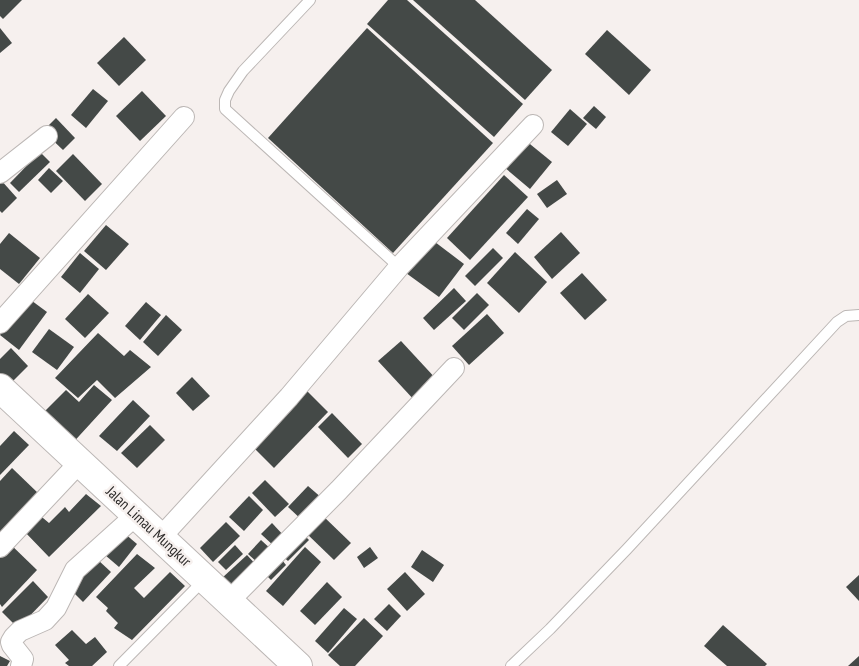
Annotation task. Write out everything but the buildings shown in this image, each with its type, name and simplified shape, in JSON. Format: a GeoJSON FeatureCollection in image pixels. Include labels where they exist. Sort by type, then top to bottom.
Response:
{"type":"FeatureCollection","features":[{"type":"Feature","properties":{"kind":"street"},"geometry":{"type":"LineString","coordinates":[[0,323],[184,117]]}},
{"type":"Feature","properties":{"kind":"street"},"geometry":{"type":"LineString","coordinates":[[161,537],[289,397],[399,267],[533,125]]}},
{"type":"Feature","properties":{"kind":"street"},"geometry":{"type":"LineString","coordinates":[[0,173],[47,136]]}},
{"type":"Feature","properties":{"kind":"street"},"geometry":{"type":"LineString","coordinates":[[229,601],[339,490],[454,368]]}},
{"type":"Feature","properties":{"kind":"street","name":"Jalan Limau Mungkur"},"geometry":{"type":"LineString","coordinates":[[0,389],[298,666]]}},
{"type":"Feature","properties":{"kind":"street"},"geometry":{"type":"LineString","coordinates":[[0,547],[80,462]]}},
{"type":"Feature","properties":{"kind":"street"},"geometry":{"type":"LineString","coordinates":[[21,666],[23,659],[11,642],[14,637],[20,631],[44,620],[56,608],[72,574],[136,515]]}},
{"type":"Feature","properties":{"kind":"lane"},"geometry":{"type":"LineString","coordinates":[[310,0],[243,71],[229,91],[225,100],[225,109],[399,267]]}},
{"type":"Feature","properties":{"kind":"lane"},"geometry":{"type":"LineString","coordinates":[[511,666],[550,630],[608,569],[837,322],[846,316],[859,315]]}},
{"type":"Feature","properties":{"kind":"lane"},"geometry":{"type":"LineString","coordinates":[[119,666],[206,579]]}}]}
